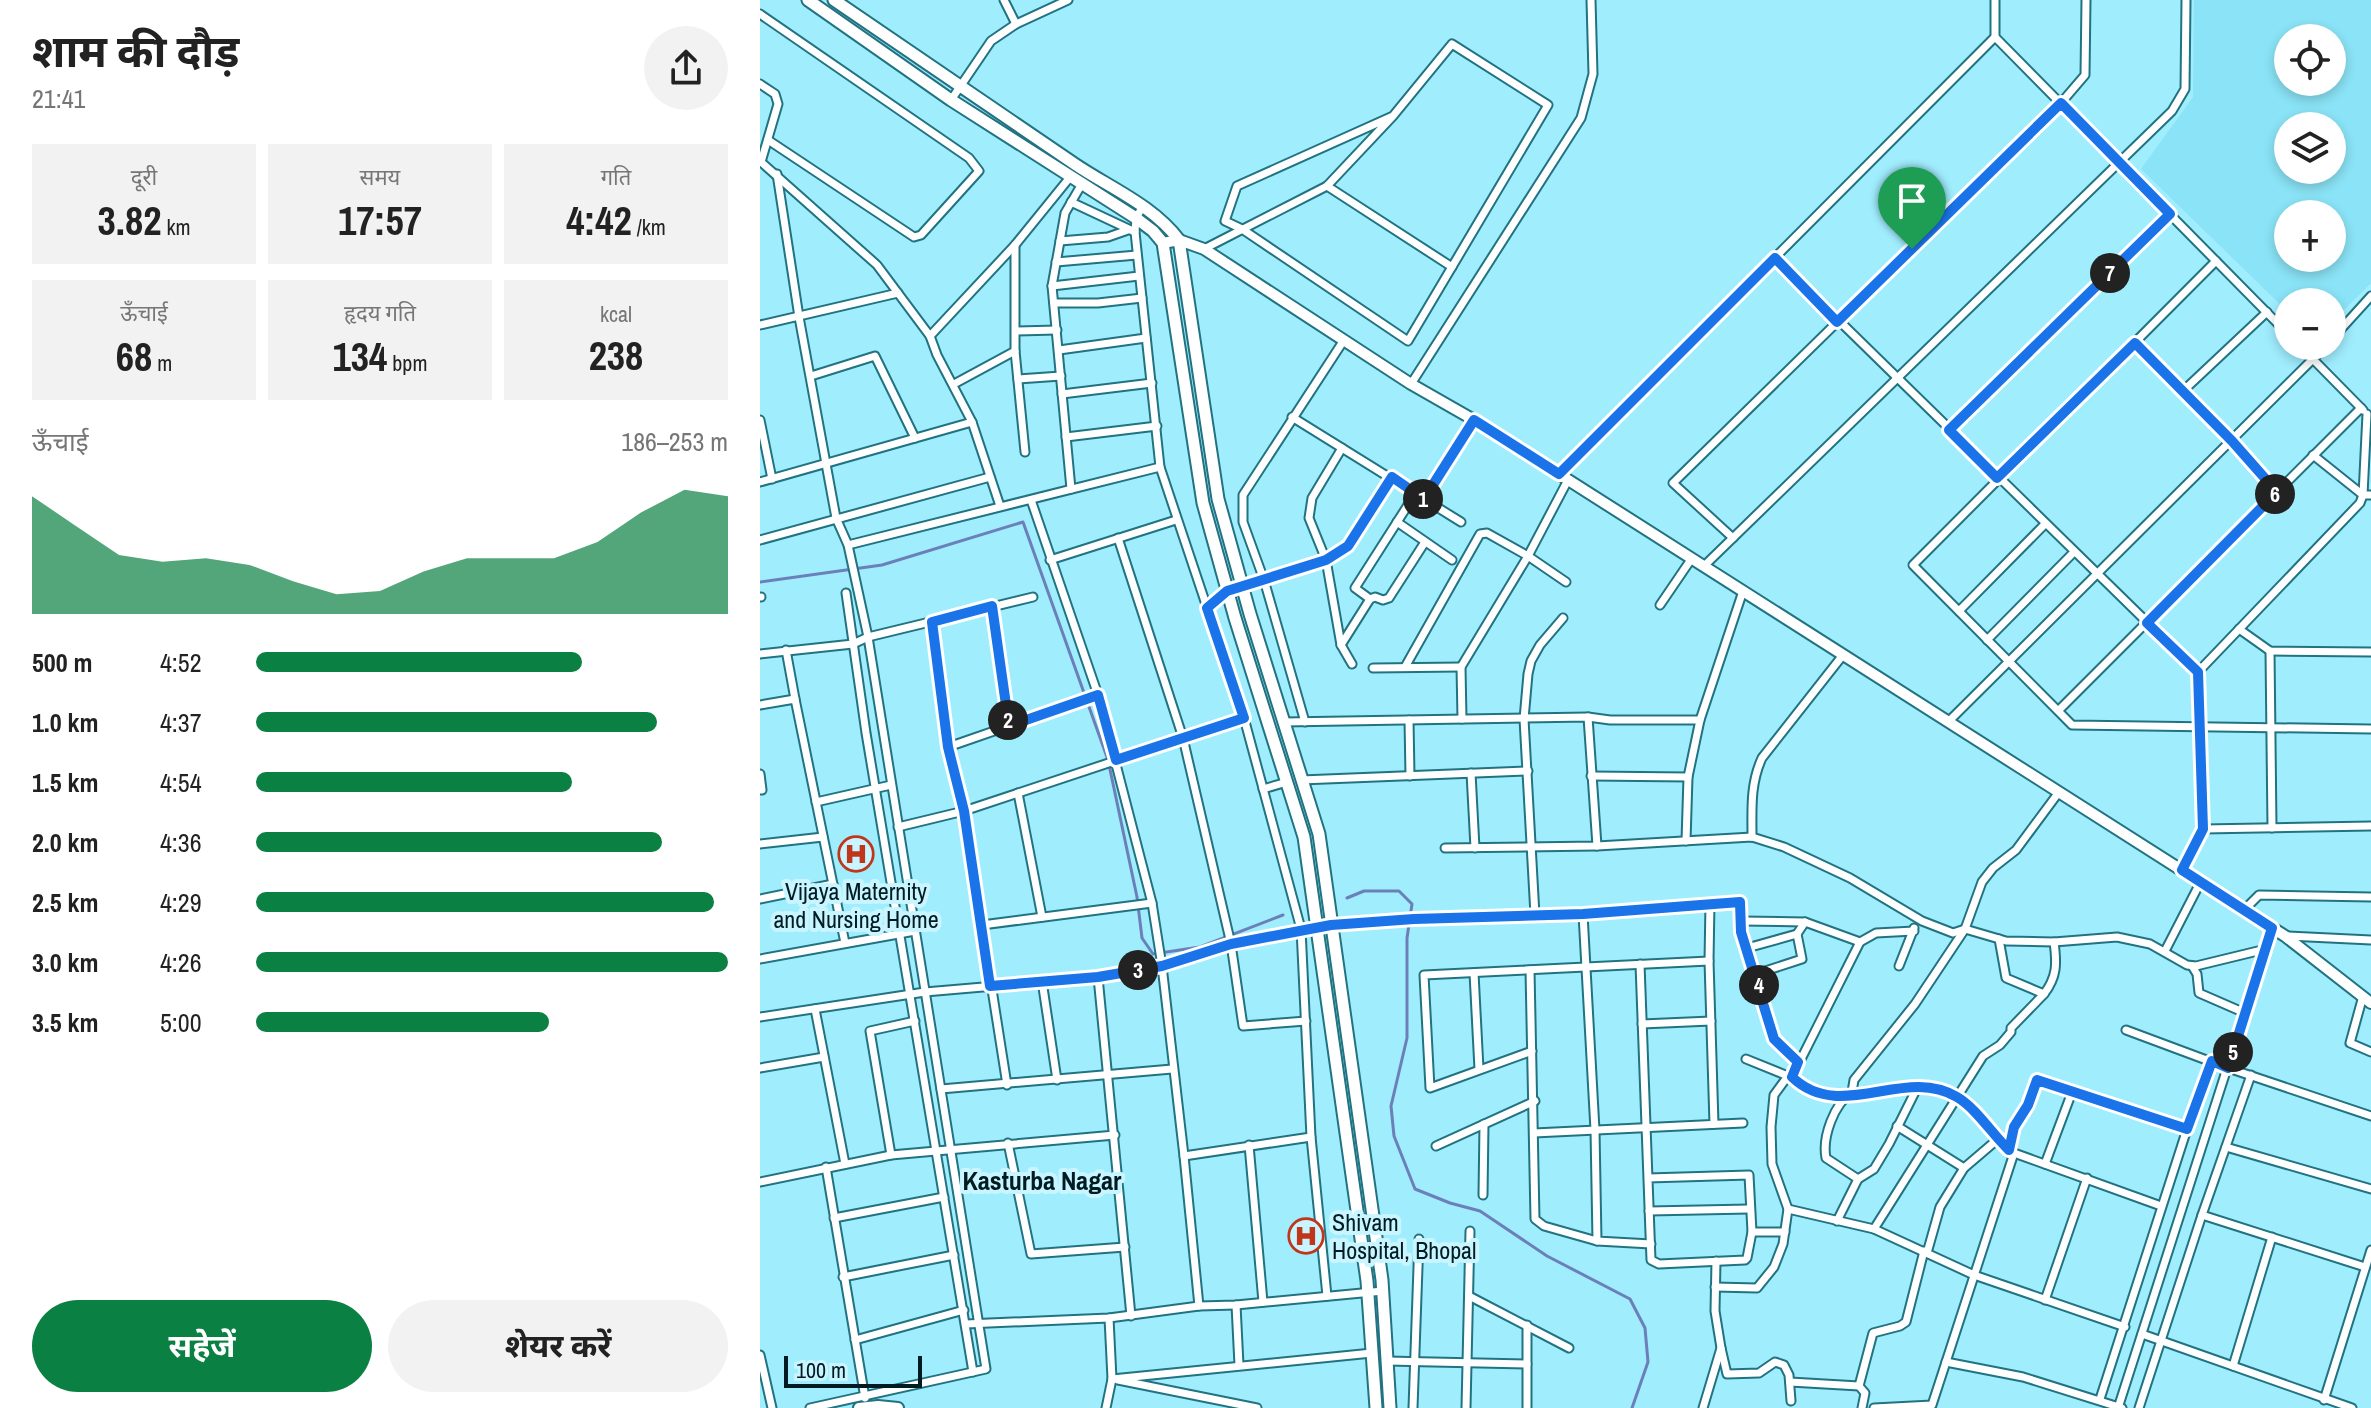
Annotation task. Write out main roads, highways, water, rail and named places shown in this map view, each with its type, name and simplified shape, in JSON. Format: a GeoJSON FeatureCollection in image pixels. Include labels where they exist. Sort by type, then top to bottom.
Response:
{"type":"FeatureCollection","features":[{"type":"Feature","properties":{"kind":"main road"},"geometry":{"type":"LineString","coordinates":[[808,0],[951,100],[1071,176],[1085,178],[1143,206],[1159,217],[1179,240],[1218,499],[1319,834],[1383,1291],[1390,1408]]}},
{"type":"Feature","properties":{"kind":"main road"},"geometry":{"type":"LineString","coordinates":[[834,0],[960,86],[1085,178],[1153,231],[1163,243],[1203,503],[1227,591],[1304,837],[1367,1292],[1376,1408]]}},
{"type":"Feature","properties":{"kind":"waterway"},"geometry":{"type":"LineString","coordinates":[[760,582],[882,565],[1023,522],[1108,760],[1137,897],[1142,938],[1153,954],[1200,947],[1283,915]]}},
{"type":"Feature","properties":{"kind":"waterway"},"geometry":{"type":"LineString","coordinates":[[1347,898],[1364,891],[1399,891],[1412,904],[1407,938],[1407,1038],[1391,1106],[1394,1136],[1415,1189],[1480,1211],[1547,1256],[1630,1299],[1645,1328],[1648,1362],[1632,1408]]}},
{"type":"Feature","properties":{"kind":"place","name":"Vijaya Maternity and Nursing Home"},"geometry":{"type":"Point","coordinates":[856,854]}},
{"type":"Feature","properties":{"kind":"place","name":"Shivam Hospital, Bhopal"},"geometry":{"type":"Point","coordinates":[1306,1236]}},
{"type":"Feature","properties":{"kind":"district","name":"Kasturba Nagar"},"geometry":{"type":"Point","coordinates":[1042,1180]}}]}
